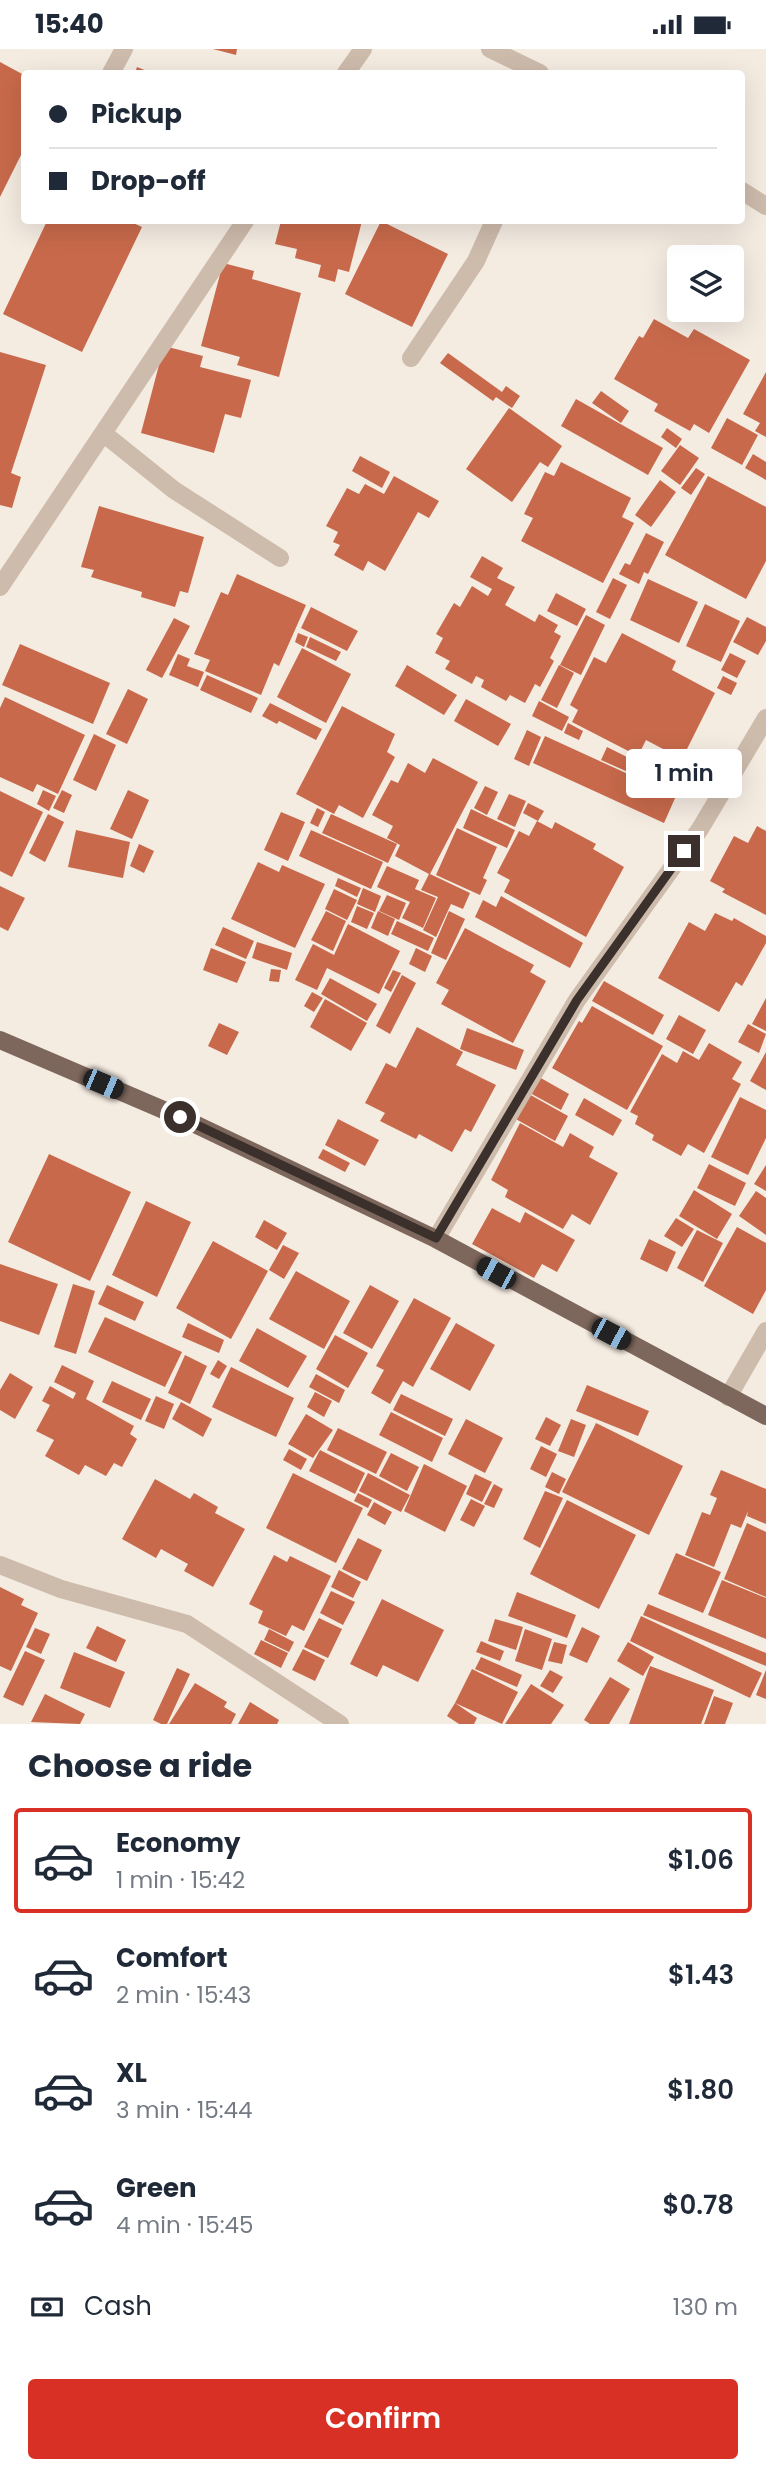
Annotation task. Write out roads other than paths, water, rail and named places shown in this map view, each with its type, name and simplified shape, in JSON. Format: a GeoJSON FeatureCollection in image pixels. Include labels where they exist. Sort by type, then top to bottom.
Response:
{"type":"FeatureCollection","features":[{"type":"Feature","properties":{"kind":"main road"},"geometry":{"type":"LineString","coordinates":[[0,1040],[180,1117],[436,1238],[766,1416]]}},
{"type":"Feature","properties":{"kind":"street"},"geometry":{"type":"LineString","coordinates":[[113,70],[124,49]]}},
{"type":"Feature","properties":{"kind":"street"},"geometry":{"type":"LineString","coordinates":[[348,70],[363,49]]}},
{"type":"Feature","properties":{"kind":"street"},"geometry":{"type":"LineString","coordinates":[[490,49],[534,70]]}},
{"type":"Feature","properties":{"kind":"street"},"geometry":{"type":"LineString","coordinates":[[745,193],[766,206]]}},
{"type":"Feature","properties":{"kind":"street"},"geometry":{"type":"LineString","coordinates":[[0,587],[243,224]]}},
{"type":"Feature","properties":{"kind":"street"},"geometry":{"type":"LineString","coordinates":[[411,358],[476,261],[493,224]]}},
{"type":"Feature","properties":{"kind":"street"},"geometry":{"type":"LineString","coordinates":[[103,433],[174,490],[280,558]]}},
{"type":"Feature","properties":{"kind":"street"},"geometry":{"type":"LineString","coordinates":[[436,1238],[577,1000],[700,829],[766,719]]}},
{"type":"Feature","properties":{"kind":"street"},"geometry":{"type":"LineString","coordinates":[[728,1397],[766,1331]]}},
{"type":"Feature","properties":{"kind":"street"},"geometry":{"type":"LineString","coordinates":[[0,1565],[61,1589],[187,1624],[340,1724]]}}]}
